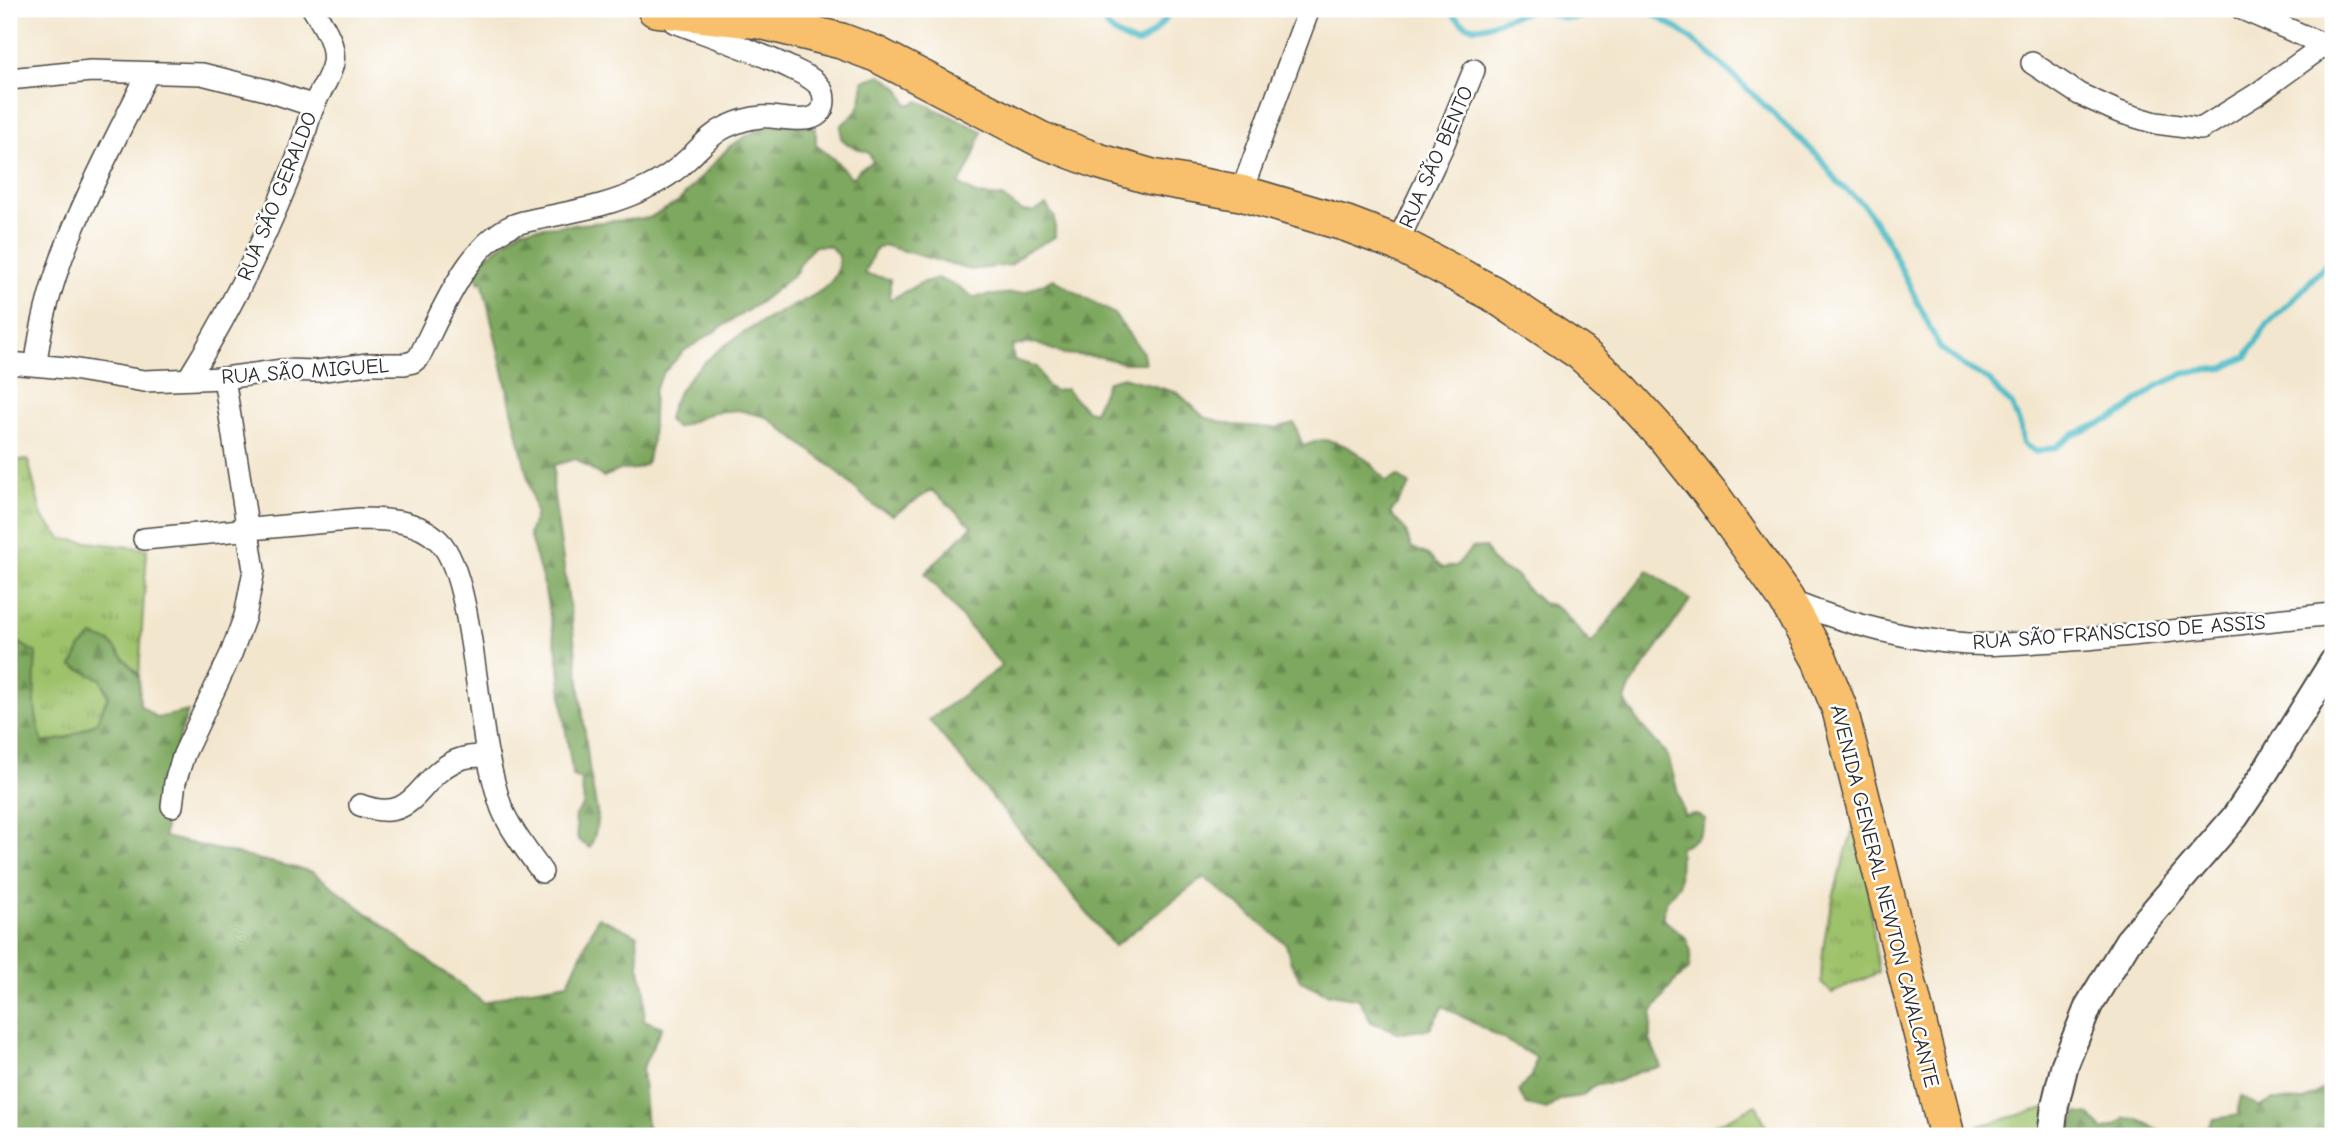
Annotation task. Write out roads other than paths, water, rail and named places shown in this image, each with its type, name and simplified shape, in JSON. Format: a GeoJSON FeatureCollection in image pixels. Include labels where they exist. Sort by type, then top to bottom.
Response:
{"type":"FeatureCollection","features":[{"type":"Feature","properties":{"kind":"main road","name":"AVENIDA GENERAL NEWTON CAVALCANTE"},"geometry":{"type":"LineString","coordinates":[[655,9],[756,15],[841,41],[876,54],[1042,140],[1098,161],[1152,177],[1241,193],[1306,211],[1397,243],[1448,268],[1529,316],[1581,353],[1622,390],[1665,437],[1714,498],[1786,600],[1820,660],[1840,710],[1947,1136]]}},
{"type":"Feature","properties":{"kind":"street","name":"RUA SÃO GERALDO"},"geometry":{"type":"LineString","coordinates":[[188,379],[229,312],[297,156],[314,106],[330,75],[332,47],[313,9]]}},
{"type":"Feature","properties":{"kind":"street","name":"RUA SÃO MIGUEL"},"geometry":{"type":"LineString","coordinates":[[9,363],[144,381],[224,378],[283,370],[317,371],[368,364],[413,362],[419,357],[446,300],[466,269],[488,241],[505,230],[521,222],[605,205],[646,188],[687,161],[713,135],[737,122],[763,116],[808,119],[816,118],[820,113],[825,99],[823,92],[818,84],[802,74],[766,55],[642,9]]}},
{"type":"Feature","properties":{"kind":"street"},"geometry":{"type":"LineString","coordinates":[[1241,193],[1309,9]]}},
{"type":"Feature","properties":{"kind":"street"},"geometry":{"type":"LineString","coordinates":[[2242,9],[2329,42]]}},
{"type":"Feature","properties":{"kind":"street"},"geometry":{"type":"LineString","coordinates":[[2032,63],[2078,94],[2119,112],[2156,123],[2201,129],[2257,94],[2329,42]]}},
{"type":"Feature","properties":{"kind":"street","name":"RUA SÃO BENTO"},"geometry":{"type":"LineString","coordinates":[[1397,243],[1474,70]]}},
{"type":"Feature","properties":{"kind":"street"},"geometry":{"type":"LineString","coordinates":[[9,79],[91,71],[202,74],[243,83],[314,106]]}},
{"type":"Feature","properties":{"kind":"street"},"geometry":{"type":"LineString","coordinates":[[36,365],[39,337],[55,275],[148,73]]}},
{"type":"Feature","properties":{"kind":"street"},"geometry":{"type":"LineString","coordinates":[[172,806],[175,782],[184,754],[231,654],[245,616],[254,570],[224,378]]}},
{"type":"Feature","properties":{"kind":"street"},"geometry":{"type":"LineString","coordinates":[[144,539],[248,528],[390,519],[414,525],[439,540],[454,561],[461,590],[488,756],[503,810],[542,872]]}},
{"type":"Feature","properties":{"kind":"street","name":"RUA SÃO FRANSCISO DE ASSIS"},"geometry":{"type":"LineString","coordinates":[[1786,600],[1836,619],[1867,627],[1970,645],[2197,630],[2333,614]]}},
{"type":"Feature","properties":{"kind":"street"},"geometry":{"type":"LineString","coordinates":[[2051,1136],[2065,1064],[2089,1005],[2128,941],[2235,817],[2333,664]]}},
{"type":"Feature","properties":{"kind":"street"},"geometry":{"type":"LineString","coordinates":[[360,805],[372,810],[401,807],[419,794],[444,768],[469,757],[488,756]]}},
{"type":"Feature","properties":{"kind":"street"},"geometry":{"type":"LineString","coordinates":[[2040,1136],[2055,1105]]}},
{"type":"Feature","properties":{"kind":"waterway"},"geometry":{"type":"LineString","coordinates":[[1094,9],[1112,31],[1138,44],[1157,29],[1171,9]]}},
{"type":"Feature","properties":{"kind":"waterway"},"geometry":{"type":"LineString","coordinates":[[1449,9],[1463,23],[1477,27],[1537,9]]}},
{"type":"Feature","properties":{"kind":"waterway"},"geometry":{"type":"LineString","coordinates":[[1540,9],[1570,18],[1601,9]]}},
{"type":"Feature","properties":{"kind":"waterway"},"geometry":{"type":"LineString","coordinates":[[1645,9],[1681,31],[1718,61],[1821,159],[1838,183],[1863,204],[1886,238],[1940,348],[1990,381],[2012,405],[2021,428],[2023,444],[2036,452],[2056,447],[2073,435],[2120,415],[2157,386],[2188,372],[2224,368],[2246,357],[2268,323],[2333,256]]}}]}
